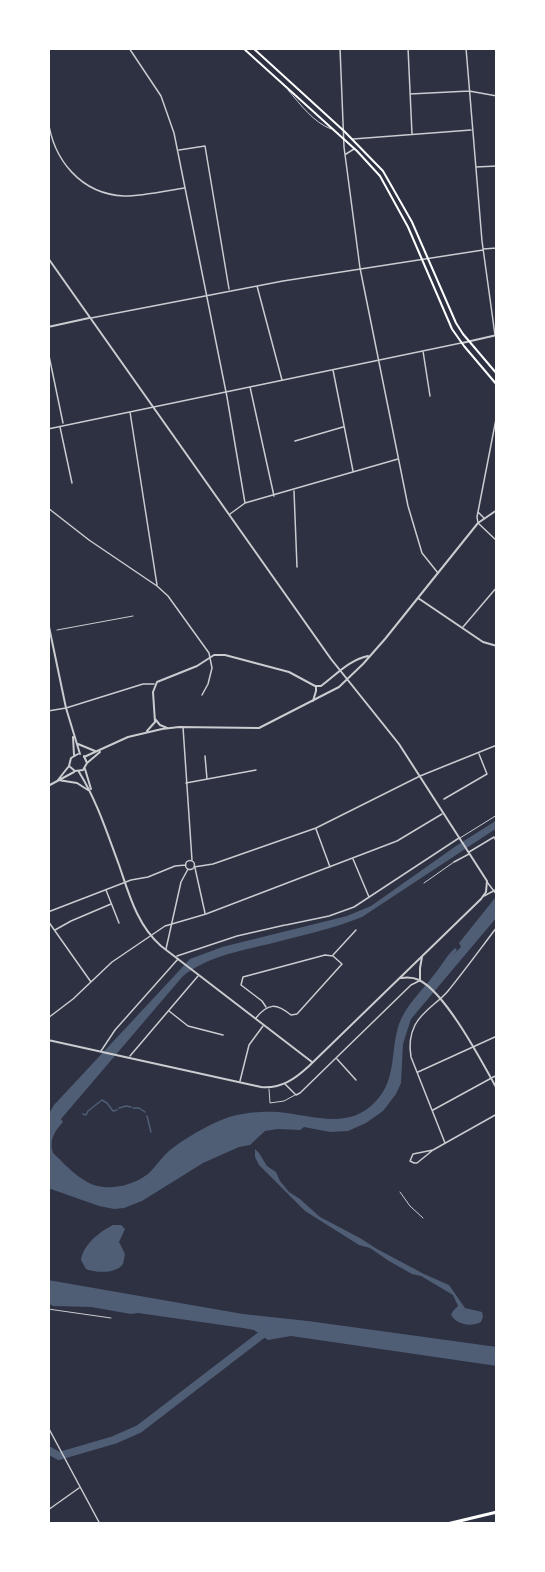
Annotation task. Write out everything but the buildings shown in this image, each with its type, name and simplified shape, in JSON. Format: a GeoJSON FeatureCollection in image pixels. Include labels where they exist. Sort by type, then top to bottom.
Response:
{"type":"FeatureCollection","features":[{"type":"Feature","properties":{"kind":"main road"},"geometry":{"type":"LineString","coordinates":[[243,48],[337,132],[375,170],[389,189],[408,227],[448,321],[461,343],[497,385]]}},
{"type":"Feature","properties":{"kind":"main road"},"geometry":{"type":"LineString","coordinates":[[253,48],[373,159],[390,181],[412,222],[456,323],[497,374]]}},
{"type":"Feature","properties":{"kind":"main road"},"geometry":{"type":"LineString","coordinates":[[447,1524],[497,1512]]}},
{"type":"Feature","properties":{"kind":"street"},"geometry":{"type":"LineString","coordinates":[[129,48],[161,96],[170,116],[245,503]]}},
{"type":"Feature","properties":{"kind":"street"},"geometry":{"type":"LineString","coordinates":[[340,48],[344,139],[360,268],[408,506],[424,556],[438,573]]}},
{"type":"Feature","properties":{"kind":"street"},"geometry":{"type":"LineString","coordinates":[[408,48],[412,134]]}},
{"type":"Feature","properties":{"kind":"street"},"geometry":{"type":"LineString","coordinates":[[48,429],[496,336],[482,250],[466,48]]}},
{"type":"Feature","properties":{"kind":"street"},"geometry":{"type":"LineString","coordinates":[[410,94],[469,91],[497,96]]}},
{"type":"Feature","properties":{"kind":"street"},"geometry":{"type":"LineString","coordinates":[[48,119],[52,144],[59,158],[76,176],[92,187],[123,196],[185,188]]}},
{"type":"Feature","properties":{"kind":"street"},"geometry":{"type":"LineString","coordinates":[[352,139],[472,130]]}},
{"type":"Feature","properties":{"kind":"street"},"geometry":{"type":"LineString","coordinates":[[178,150],[205,146],[229,291]]}},
{"type":"Feature","properties":{"kind":"street"},"geometry":{"type":"LineString","coordinates":[[346,155],[355,149]]}},
{"type":"Feature","properties":{"kind":"street"},"geometry":{"type":"LineString","coordinates":[[475,167],[497,166]]}},
{"type":"Feature","properties":{"kind":"street"},"geometry":{"type":"LineString","coordinates":[[48,327],[257,286],[497,248]]}},
{"type":"Feature","properties":{"kind":"street"},"geometry":{"type":"LineString","coordinates":[[48,258],[339,671],[393,737],[497,896]]}},
{"type":"Feature","properties":{"kind":"street"},"geometry":{"type":"LineString","coordinates":[[257,286],[282,380]]}},
{"type":"Feature","properties":{"kind":"street"},"geometry":{"type":"LineString","coordinates":[[48,351],[64,425]]}},
{"type":"Feature","properties":{"kind":"street"},"geometry":{"type":"LineString","coordinates":[[423,351],[430,396]]}},
{"type":"Feature","properties":{"kind":"street"},"geometry":{"type":"LineString","coordinates":[[333,369],[353,471]]}},
{"type":"Feature","properties":{"kind":"street"},"geometry":{"type":"LineString","coordinates":[[250,386],[273,496]]}},
{"type":"Feature","properties":{"kind":"street"},"geometry":{"type":"LineString","coordinates":[[130,411],[157,574],[157,586]]}},
{"type":"Feature","properties":{"kind":"street"},"geometry":{"type":"LineString","coordinates":[[497,414],[478,511],[478,523],[497,541]]}},
{"type":"Feature","properties":{"kind":"street"},"geometry":{"type":"LineString","coordinates":[[59,426],[72,483]]}},
{"type":"Feature","properties":{"kind":"street"},"geometry":{"type":"LineString","coordinates":[[295,441],[344,427]]}},
{"type":"Feature","properties":{"kind":"street"},"geometry":{"type":"LineString","coordinates":[[229,514],[245,503],[398,459]]}},
{"type":"Feature","properties":{"kind":"street"},"geometry":{"type":"LineString","coordinates":[[294,490],[297,567]]}},
{"type":"Feature","properties":{"kind":"street"},"geometry":{"type":"LineString","coordinates":[[48,508],[89,540],[157,586],[168,597],[202,642],[210,657],[211,671],[202,695]]}},
{"type":"Feature","properties":{"kind":"street"},"geometry":{"type":"LineString","coordinates":[[84,756],[128,737],[168,728],[258,728],[337,688],[347,681],[418,598],[478,523],[497,510]]}},
{"type":"Feature","properties":{"kind":"street"},"geometry":{"type":"LineString","coordinates":[[478,511],[484,518]]}},
{"type":"Feature","properties":{"kind":"street"},"geometry":{"type":"LineString","coordinates":[[463,628],[496,590]]}},
{"type":"Feature","properties":{"kind":"street"},"geometry":{"type":"LineString","coordinates":[[418,598],[486,644],[497,646]]}},
{"type":"Feature","properties":{"kind":"street"},"geometry":{"type":"LineString","coordinates":[[48,622],[66,708],[80,754]]}},
{"type":"Feature","properties":{"kind":"street"},"geometry":{"type":"LineString","coordinates":[[147,732],[154,725],[155,719],[153,692],[155,684],[162,679],[197,666],[210,657],[220,654],[294,673],[315,686],[322,685],[359,658],[368,656]]}},
{"type":"Feature","properties":{"kind":"street"},"geometry":{"type":"LineString","coordinates":[[48,711],[66,708],[150,682],[155,684]]}},
{"type":"Feature","properties":{"kind":"street"},"geometry":{"type":"LineString","coordinates":[[313,701],[315,686]]}},
{"type":"Feature","properties":{"kind":"street"},"geometry":{"type":"LineString","coordinates":[[155,719],[160,725],[168,728]]}},
{"type":"Feature","properties":{"kind":"street"},"geometry":{"type":"LineString","coordinates":[[183,727],[192,861],[197,872],[206,914]]}},
{"type":"Feature","properties":{"kind":"street"},"geometry":{"type":"LineString","coordinates":[[73,734],[74,755]]}},
{"type":"Feature","properties":{"kind":"street"},"geometry":{"type":"LineString","coordinates":[[76,742],[85,748],[98,751]]}},
{"type":"Feature","properties":{"kind":"street"},"geometry":{"type":"LineString","coordinates":[[166,950],[181,882],[188,869],[316,828],[420,776],[497,745]]}},
{"type":"Feature","properties":{"kind":"street"},"geometry":{"type":"LineString","coordinates":[[102,750],[87,763],[85,769],[92,795],[138,916],[151,935],[166,950],[312,1062]]}},
{"type":"Feature","properties":{"kind":"street"},"geometry":{"type":"LineString","coordinates":[[444,799],[487,774],[479,753]]}},
{"type":"Feature","properties":{"kind":"street"},"geometry":{"type":"LineString","coordinates":[[58,780],[74,755],[84,756],[87,763]]}},
{"type":"Feature","properties":{"kind":"street"},"geometry":{"type":"LineString","coordinates":[[205,756],[207,780]]}},
{"type":"Feature","properties":{"kind":"street"},"geometry":{"type":"LineString","coordinates":[[69,766],[79,772],[85,769]]}},
{"type":"Feature","properties":{"kind":"street"},"geometry":{"type":"LineString","coordinates":[[186,783],[256,770]]}},
{"type":"Feature","properties":{"kind":"street"},"geometry":{"type":"LineString","coordinates":[[48,786],[75,771]]}},
{"type":"Feature","properties":{"kind":"street"},"geometry":{"type":"LineString","coordinates":[[79,772],[92,795]]}},
{"type":"Feature","properties":{"kind":"street"},"geometry":{"type":"LineString","coordinates":[[58,780],[80,784],[92,795]]}},
{"type":"Feature","properties":{"kind":"street"},"geometry":{"type":"LineString","coordinates":[[48,1018],[63,1008],[112,962],[171,923],[206,914],[397,842],[443,813]]}},
{"type":"Feature","properties":{"kind":"street"},"geometry":{"type":"LineString","coordinates":[[316,828],[330,867]]}},
{"type":"Feature","properties":{"kind":"street"},"geometry":{"type":"LineString","coordinates":[[454,862],[494,837],[497,842]]}},
{"type":"Feature","properties":{"kind":"street"},"geometry":{"type":"LineString","coordinates":[[101,1052],[115,1030],[184,953],[237,936],[336,914],[369,897],[460,838]]}},
{"type":"Feature","properties":{"kind":"street"},"geometry":{"type":"LineString","coordinates":[[352,858],[369,897]]}},
{"type":"Feature","properties":{"kind":"street"},"geometry":{"type":"LineString","coordinates":[[48,912],[125,882],[186,865],[188,861],[192,861]]}},
{"type":"Feature","properties":{"kind":"street"},"geometry":{"type":"LineString","coordinates":[[186,865],[188,869]]}},
{"type":"Feature","properties":{"kind":"street"},"geometry":{"type":"LineString","coordinates":[[197,872],[200,867]]}},
{"type":"Feature","properties":{"kind":"street"},"geometry":{"type":"LineString","coordinates":[[481,899],[487,889],[487,881]]}},
{"type":"Feature","properties":{"kind":"street"},"geometry":{"type":"LineString","coordinates":[[48,1040],[240,1082],[269,1087],[285,1084],[298,1076],[481,899],[497,889]]}},
{"type":"Feature","properties":{"kind":"street"},"geometry":{"type":"LineString","coordinates":[[106,890],[119,923]]}},
{"type":"Feature","properties":{"kind":"street"},"geometry":{"type":"LineString","coordinates":[[54,931],[111,904]]}},
{"type":"Feature","properties":{"kind":"street"},"geometry":{"type":"LineString","coordinates":[[48,921],[91,982]]}},
{"type":"Feature","properties":{"kind":"street"},"geometry":{"type":"LineString","coordinates":[[445,1143],[410,1054],[412,1034],[420,1017],[448,991],[497,927]]}},
{"type":"Feature","properties":{"kind":"street"},"geometry":{"type":"LineString","coordinates":[[333,956],[356,930]]}},
{"type":"Feature","properties":{"kind":"street"},"geometry":{"type":"LineString","coordinates":[[325,955],[333,956],[342,964],[297,1014],[291,1015],[279,1007],[266,1007],[262,1001],[241,985],[243,977],[325,955]]}},
{"type":"Feature","properties":{"kind":"street"},"geometry":{"type":"LineString","coordinates":[[420,981],[420,964],[423,956]]}},
{"type":"Feature","properties":{"kind":"street"},"geometry":{"type":"LineString","coordinates":[[130,1058],[199,975]]}},
{"type":"Feature","properties":{"kind":"street"},"geometry":{"type":"LineString","coordinates":[[398,979],[410,978],[420,981],[435,993],[473,1047],[497,1089]]}},
{"type":"Feature","properties":{"kind":"street"},"geometry":{"type":"LineString","coordinates":[[285,1084],[296,1095],[411,985],[420,981]]}},
{"type":"Feature","properties":{"kind":"street"},"geometry":{"type":"LineString","coordinates":[[256,1019],[266,1007]]}},
{"type":"Feature","properties":{"kind":"street"},"geometry":{"type":"LineString","coordinates":[[168,1011],[188,1026],[223,1035]]}},
{"type":"Feature","properties":{"kind":"street"},"geometry":{"type":"LineString","coordinates":[[240,1082],[249,1045],[264,1025]]}},
{"type":"Feature","properties":{"kind":"street"},"geometry":{"type":"LineString","coordinates":[[418,1073],[497,1036]]}},
{"type":"Feature","properties":{"kind":"street"},"geometry":{"type":"LineString","coordinates":[[336,1058],[356,1080]]}},
{"type":"Feature","properties":{"kind":"street"},"geometry":{"type":"LineString","coordinates":[[432,1110],[497,1075]]}},
{"type":"Feature","properties":{"kind":"street"},"geometry":{"type":"LineString","coordinates":[[433,1150],[413,1154],[410,1161],[417,1163],[433,1150],[497,1114]]}},
{"type":"Feature","properties":{"kind":"street"},"geometry":{"type":"LineString","coordinates":[[48,1427],[100,1524]]}},
{"type":"Feature","properties":{"kind":"street"},"geometry":{"type":"LineString","coordinates":[[48,1510],[80,1487]]}},
{"type":"Feature","properties":{"kind":"lane"},"geometry":{"type":"LineString","coordinates":[[57,630],[133,616]]}},
{"type":"Feature","properties":{"kind":"lane"},"geometry":{"type":"LineString","coordinates":[[460,838],[497,815]]}},
{"type":"Feature","properties":{"kind":"lane"},"geometry":{"type":"LineString","coordinates":[[424,883],[454,862]]}},
{"type":"Feature","properties":{"kind":"lane"},"geometry":{"type":"LineString","coordinates":[[269,1087],[270,1103],[284,1101],[296,1095]]}},
{"type":"Feature","properties":{"kind":"lane"},"geometry":{"type":"LineString","coordinates":[[400,1192],[423,1218]]}},
{"type":"Feature","properties":{"kind":"lane"},"geometry":{"type":"LineString","coordinates":[[48,1309],[111,1318]]}},
{"type":"Feature","properties":{"kind":"water"},"geometry":{"type":"Polygon","coordinates":[[[497,820],[497,828],[362,917],[316,932],[246,949],[192,969],[183,976],[61,1119],[63,1122],[53,1136],[52,1148],[53,1153],[84,1180],[99,1186],[116,1187],[141,1179],[175,1146],[229,1117],[247,1113],[278,1112],[330,1119],[354,1116],[365,1110],[376,1101],[387,1083],[396,1034],[406,1011],[452,951],[455,948],[457,950],[454,954],[461,947],[459,943],[495,898],[497,899],[497,917],[411,1019],[403,1044],[401,1083],[383,1111],[366,1123],[348,1131],[330,1132],[304,1127],[300,1130],[265,1131],[250,1145],[239,1147],[203,1163],[142,1201],[124,1208],[99,1206],[48,1188],[48,1115],[54,1105],[190,959],[222,947],[347,916],[371,906],[497,820]]]}},
{"type":"Feature","properties":{"kind":"water"},"geometry":{"type":"Polygon","coordinates":[[[255,1149],[267,1166],[276,1172],[289,1192],[320,1217],[424,1274],[449,1285],[465,1308],[482,1312],[481,1322],[469,1325],[460,1323],[451,1315],[458,1306],[453,1295],[389,1261],[370,1248],[359,1245],[305,1211],[259,1165],[255,1157],[255,1149]]]}},
{"type":"Feature","properties":{"kind":"water"},"geometry":{"type":"Polygon","coordinates":[[[113,1225],[121,1225],[125,1229],[119,1242],[125,1254],[123,1264],[116,1270],[106,1272],[86,1269],[81,1260],[88,1244],[102,1231],[113,1225]]]}},
{"type":"Feature","properties":{"kind":"water"},"geometry":{"type":"Polygon","coordinates":[[[48,1280],[243,1314],[497,1347],[497,1366],[291,1336],[268,1340],[254,1330],[243,1328],[91,1307],[53,1306],[48,1303],[48,1280]]]}},
{"type":"Feature","properties":{"kind":"waterway"},"geometry":{"type":"LineString","coordinates":[[83,1114],[86,1115],[102,1100],[113,1111],[117,1110]]}},
{"type":"Feature","properties":{"kind":"waterway"},"geometry":{"type":"LineString","coordinates":[[119,1108],[131,1107]]}},
{"type":"Feature","properties":{"kind":"waterway"},"geometry":{"type":"LineString","coordinates":[[133,1108],[139,1108],[145,1112]]}},
{"type":"Feature","properties":{"kind":"waterway"},"geometry":{"type":"LineString","coordinates":[[147,1116],[151,1132]]}},
{"type":"Feature","properties":{"kind":"waterway"},"geometry":{"type":"LineString","coordinates":[[48,1450],[59,1456],[114,1440],[139,1429],[268,1330]]}}]}
